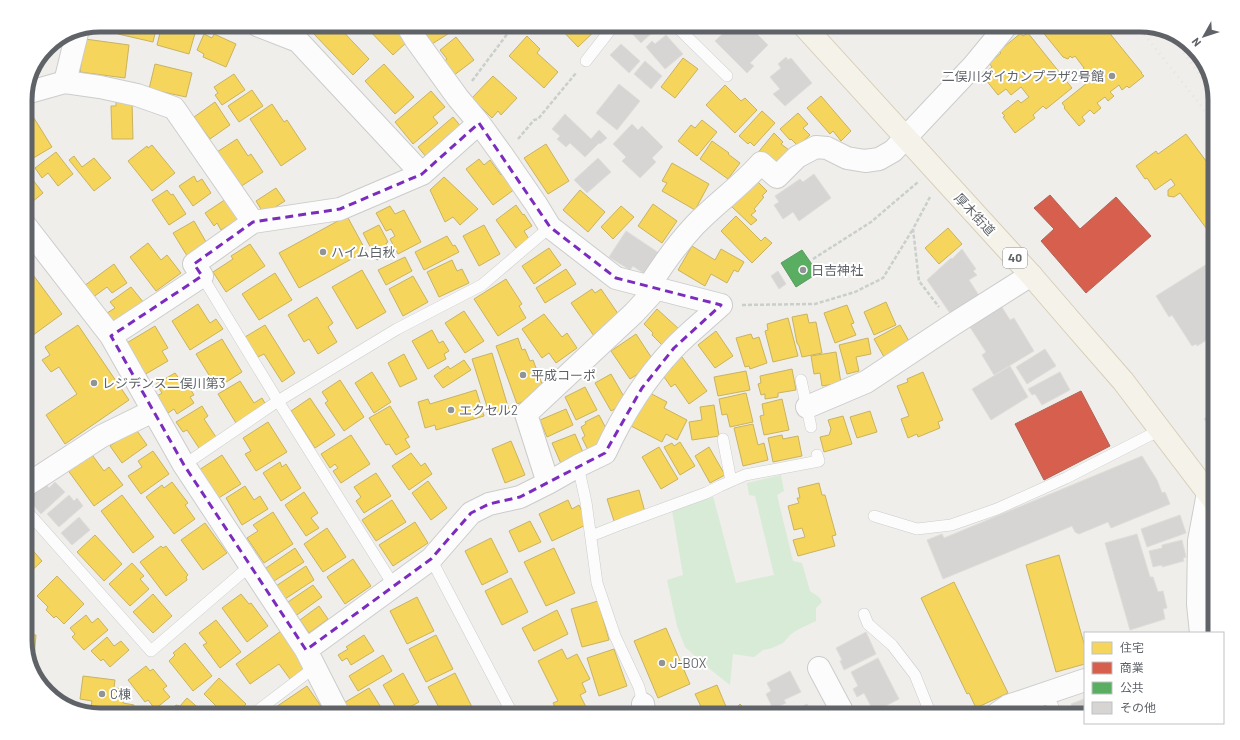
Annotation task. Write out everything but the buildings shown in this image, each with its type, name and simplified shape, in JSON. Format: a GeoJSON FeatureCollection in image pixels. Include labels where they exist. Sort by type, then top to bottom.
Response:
{"type":"FeatureCollection","features":[{"type":"Feature","properties":{"kind":"main road","name":"厚木街道"},"geometry":{"type":"LineString","coordinates":[[808,32],[1031,275],[1123,381],[1208,493]]}},
{"type":"Feature","properties":{"kind":"street"},"geometry":{"type":"LineString","coordinates":[[275,32],[298,41],[422,174]]}},
{"type":"Feature","properties":{"kind":"street"},"geometry":{"type":"LineString","coordinates":[[411,32],[536,204],[550,227],[616,278],[721,305]]}},
{"type":"Feature","properties":{"kind":"street"},"geometry":{"type":"LineString","coordinates":[[548,483],[526,414],[634,313],[653,287],[664,262],[696,224],[750,176],[761,163],[777,177],[797,157],[816,147],[827,148],[847,158],[865,161],[879,160],[893,150],[974,65],[1002,32]]}},
{"type":"Feature","properties":{"kind":"street"},"geometry":{"type":"LineString","coordinates":[[65,82],[76,36]]}},
{"type":"Feature","properties":{"kind":"street"},"geometry":{"type":"LineString","coordinates":[[32,91],[65,82],[100,87],[137,95],[174,108],[253,222]]}},
{"type":"Feature","properties":{"kind":"street"},"geometry":{"type":"LineString","coordinates":[[111,336],[202,276],[194,264],[253,222],[340,209],[422,174],[479,124]]}},
{"type":"Feature","properties":{"kind":"street"},"geometry":{"type":"LineString","coordinates":[[32,234],[111,336],[184,465],[251,565],[310,659],[335,708]]}},
{"type":"Feature","properties":{"kind":"street"},"geometry":{"type":"LineString","coordinates":[[809,417],[866,382],[1031,275]]}},
{"type":"Feature","properties":{"kind":"street"},"geometry":{"type":"LineString","coordinates":[[310,659],[394,586],[431,559],[471,512],[489,504],[520,497],[578,466],[605,454],[614,433],[642,388],[674,348],[721,305]]}},
{"type":"Feature","properties":{"kind":"street"},"geometry":{"type":"LineString","coordinates":[[32,481],[102,436],[153,411]]}},
{"type":"Feature","properties":{"kind":"street"},"geometry":{"type":"LineString","coordinates":[[1202,632],[1198,604],[1199,541],[1208,508]]}},
{"type":"Feature","properties":{"kind":"street"},"geometry":{"type":"LineString","coordinates":[[819,668],[840,708]]}},
{"type":"Feature","properties":{"kind":"street"},"geometry":{"type":"LineString","coordinates":[[1005,708],[1084,680]]}},
{"type":"Feature","properties":{"kind":"lane"},"geometry":{"type":"LineString","coordinates":[[586,61],[609,32]]}},
{"type":"Feature","properties":{"kind":"lane"},"geometry":{"type":"LineString","coordinates":[[682,32],[727,76]]}},
{"type":"Feature","properties":{"kind":"lane"},"geometry":{"type":"LineString","coordinates":[[184,465],[278,401],[398,329],[482,285],[550,227]]}},
{"type":"Feature","properties":{"kind":"lane"},"geometry":{"type":"LineString","coordinates":[[202,276],[278,401],[394,586]]}},
{"type":"Feature","properties":{"kind":"lane"},"geometry":{"type":"LineString","coordinates":[[801,380],[809,417]]}},
{"type":"Feature","properties":{"kind":"lane"},"geometry":{"type":"LineString","coordinates":[[874,516],[917,529],[951,525],[997,509],[1059,482],[1160,430]]}},
{"type":"Feature","properties":{"kind":"lane"},"geometry":{"type":"LineString","coordinates":[[723,439],[731,481]]}},
{"type":"Feature","properties":{"kind":"lane"},"geometry":{"type":"LineString","coordinates":[[591,536],[706,493],[745,475],[819,462],[817,455]]}},
{"type":"Feature","properties":{"kind":"lane"},"geometry":{"type":"LineString","coordinates":[[578,466],[586,502],[597,583],[615,636],[639,687],[644,708]]}},
{"type":"Feature","properties":{"kind":"lane"},"geometry":{"type":"LineString","coordinates":[[32,517],[151,651],[251,565]]}},
{"type":"Feature","properties":{"kind":"lane"},"geometry":{"type":"LineString","coordinates":[[431,559],[509,708]]}},
{"type":"Feature","properties":{"kind":"lane"},"geometry":{"type":"LineString","coordinates":[[864,614],[868,624],[892,645],[915,675],[928,708]]}},
{"type":"Feature","properties":{"kind":"lane"},"geometry":{"type":"LineString","coordinates":[[259,708],[310,659]]}},
{"type":"Feature","properties":{"kind":"lane"},"geometry":{"type":"LineString","coordinates":[[1047,694],[1054,708]]}},
{"type":"Feature","properties":{"kind":"path"},"geometry":{"type":"LineString","coordinates":[[458,98],[509,32]]}},
{"type":"Feature","properties":{"kind":"path"},"geometry":{"type":"LineString","coordinates":[[516,142],[534,120],[538,119],[586,61]]}},
{"type":"Feature","properties":{"kind":"path"},"geometry":{"type":"LineString","coordinates":[[721,305],[815,304],[855,292],[883,278],[913,229],[941,177]]}},
{"type":"Feature","properties":{"kind":"path"},"geometry":{"type":"LineString","coordinates":[[814,259],[871,222],[920,181]]}},
{"type":"Feature","properties":{"kind":"path"},"geometry":{"type":"LineString","coordinates":[[913,229],[919,281],[952,325]]}},
{"type":"Feature","properties":{"kind":"highlighted area"},"geometry":{"type":"Polygon","coordinates":[[[479,123],[550,227],[616,278],[721,305],[674,348],[642,388],[605,453],[520,497],[489,504],[471,513],[431,559],[306,650],[184,465],[111,336],[202,276],[194,264],[253,222],[340,209],[422,174],[479,123]]]}},
{"type":"Feature","properties":{"kind":"green space"},"geometry":{"type":"Polygon","coordinates":[[[781,475],[784,491],[777,495],[793,561],[802,563],[810,591],[819,597],[822,602],[816,608],[816,621],[797,630],[783,643],[763,650],[754,657],[733,654],[730,685],[685,647],[677,626],[667,580],[683,575],[672,510],[713,496],[736,583],[774,575],[755,496],[749,495],[747,483],[781,475]]]}},
{"type":"Feature","properties":{"kind":"railway"},"geometry":{"type":"LineString","coordinates":[[1143,32],[1208,116]]}},
{"type":"Feature","properties":{"kind":"railway"},"geometry":{"type":"LineString","coordinates":[[1177,43],[1206,85]]}},
{"type":"Feature","properties":{"kind":"place","name":"二俣川ダイカンプラザ2号館"},"geometry":{"type":"Point","coordinates":[1112,76]}},
{"type":"Feature","properties":{"kind":"place","name":"ハイム白秋"},"geometry":{"type":"Point","coordinates":[323,252]}},
{"type":"Feature","properties":{"kind":"place","name":"日吉神社"},"geometry":{"type":"Point","coordinates":[803,270]}},
{"type":"Feature","properties":{"kind":"place","name":"平成コーポ"},"geometry":{"type":"Point","coordinates":[523,375]}},
{"type":"Feature","properties":{"kind":"place","name":"レジデンス二俣川第3"},"geometry":{"type":"Point","coordinates":[94,383]}},
{"type":"Feature","properties":{"kind":"place","name":"エクセル2"},"geometry":{"type":"Point","coordinates":[451,410]}},
{"type":"Feature","properties":{"kind":"place","name":"J-BOX"},"geometry":{"type":"Point","coordinates":[662,663]}},
{"type":"Feature","properties":{"kind":"place","name":"C棟"},"geometry":{"type":"Point","coordinates":[102,694]}}]}
